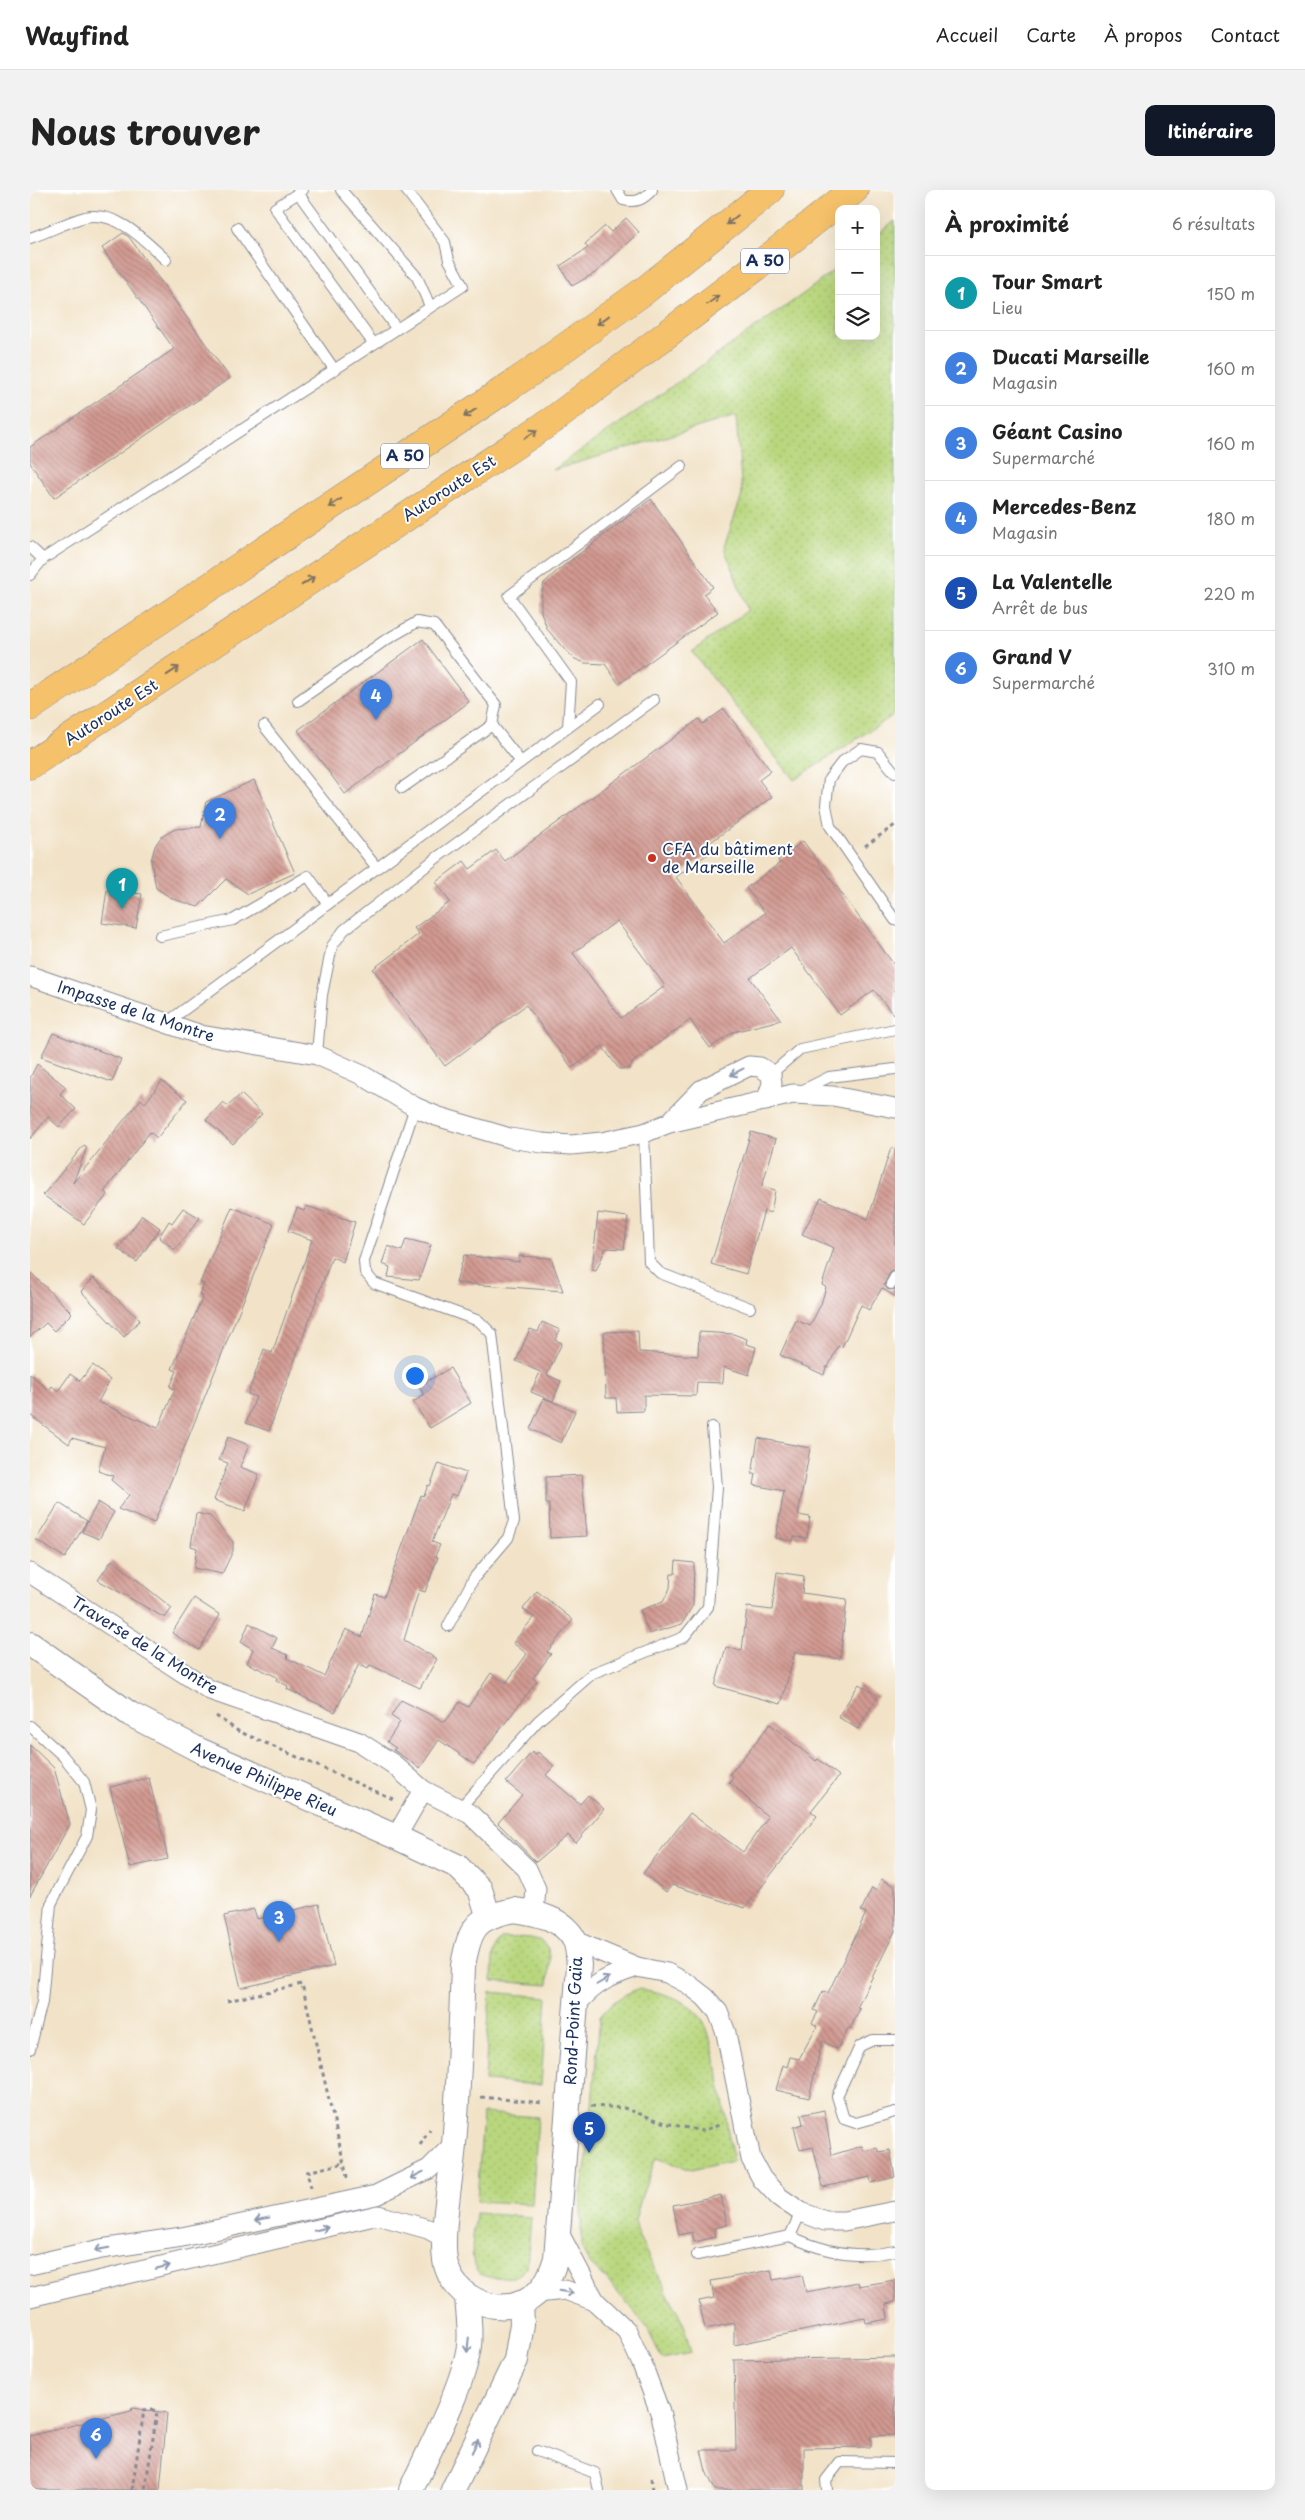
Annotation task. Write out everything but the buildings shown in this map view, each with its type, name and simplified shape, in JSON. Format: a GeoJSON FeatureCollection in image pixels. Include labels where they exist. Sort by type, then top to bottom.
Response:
{"type":"FeatureCollection","features":[{"type":"Feature","properties":{"kind":"highway","name":"A 50"},"geometry":{"type":"LineString","coordinates":[[30,706],[525,376],[644,291],[770,190]]}},
{"type":"Feature","properties":{"kind":"highway","name":"Autoroute Est"},"geometry":{"type":"LineString","coordinates":[[30,766],[553,420],[765,261],[854,190]]}},
{"type":"Feature","properties":{"kind":"street","name":"Impasse de la Montre"},"geometry":{"type":"LineString","coordinates":[[30,976],[201,1035],[317,1055],[362,1075],[415,1107],[492,1133],[542,1143],[571,1145],[602,1142],[644,1132],[670,1123],[793,1094],[833,1096],[895,1108]]}},
{"type":"Feature","properties":{"kind":"street","name":"Impasse de la Montre"},"geometry":{"type":"LineString","coordinates":[[670,1123],[701,1090],[748,1066],[760,1067],[771,1074]]}},
{"type":"Feature","properties":{"kind":"street"},"geometry":{"type":"LineString","coordinates":[[766,1101],[772,1084],[771,1074]]}},
{"type":"Feature","properties":{"kind":"street","name":"Traverse de la Montre"},"geometry":{"type":"LineString","coordinates":[[30,1573],[210,1690],[359,1742],[393,1764],[423,1790],[470,1814],[527,1869],[536,1889],[534,1913]]}},
{"type":"Feature","properties":{"kind":"street","name":"Avenue Philippe Rieu"},"geometry":{"type":"LineString","coordinates":[[30,1644],[130,1714],[199,1750],[457,1866],[480,1888],[488,1915]]}},
{"type":"Feature","properties":{"kind":"street"},"geometry":{"type":"LineString","coordinates":[[396,1837],[423,1790]]}},
{"type":"Feature","properties":{"kind":"street","name":"Rond-Point Gaïa"},"geometry":{"type":"LineString","coordinates":[[488,1915],[514,1910],[549,1917],[563,1927],[575,1941],[579,1964],[556,2258],[546,2285],[529,2298]]}},
{"type":"Feature","properties":{"kind":"street"},"geometry":{"type":"LineString","coordinates":[[488,1915],[468,1939],[463,1966],[454,2144],[445,2238],[446,2264],[453,2282],[467,2296],[483,2304],[510,2307],[529,2298],[565,2290],[595,2301]]}},
{"type":"Feature","properties":{"kind":"street"},"geometry":{"type":"LineString","coordinates":[[575,1941],[637,1967],[667,1973],[688,1984],[705,1997],[718,2012],[726,2033],[751,2159],[762,2179],[779,2197],[801,2212],[825,2221],[895,2212]]}},
{"type":"Feature","properties":{"kind":"street"},"geometry":{"type":"LineString","coordinates":[[576,2005],[589,1989],[612,1976],[637,1967]]}},
{"type":"Feature","properties":{"kind":"street"},"geometry":{"type":"LineString","coordinates":[[30,2265],[100,2249],[182,2237],[376,2194],[429,2169],[454,2144]]}},
{"type":"Feature","properties":{"kind":"street"},"geometry":{"type":"LineString","coordinates":[[30,2297],[378,2215],[428,2229],[445,2238]]}},
{"type":"Feature","properties":{"kind":"street"},"geometry":{"type":"LineString","coordinates":[[558,2231],[595,2301],[626,2331],[642,2364],[661,2415],[678,2490]]}},
{"type":"Feature","properties":{"kind":"street"},"geometry":{"type":"LineString","coordinates":[[411,2490],[452,2399],[466,2359],[469,2321],[467,2296]]}},
{"type":"Feature","properties":{"kind":"street"},"geometry":{"type":"LineString","coordinates":[[453,2490],[516,2360],[522,2324],[529,2298]]}},
{"type":"Feature","properties":{"kind":"lane"},"geometry":{"type":"LineString","coordinates":[[341,190],[417,277],[430,306]]}},
{"type":"Feature","properties":{"kind":"lane"},"geometry":{"type":"LineString","coordinates":[[30,575],[43,559],[463,286],[449,260],[445,242],[406,190]]}},
{"type":"Feature","properties":{"kind":"lane"},"geometry":{"type":"LineString","coordinates":[[617,190],[623,200],[634,202],[645,198],[652,190]]}},
{"type":"Feature","properties":{"kind":"lane"},"geometry":{"type":"LineString","coordinates":[[373,343],[275,208],[301,192],[396,328]]}},
{"type":"Feature","properties":{"kind":"lane"},"geometry":{"type":"LineString","coordinates":[[30,238],[85,218],[105,218],[119,222],[166,260]]}},
{"type":"Feature","properties":{"kind":"lane"},"geometry":{"type":"LineString","coordinates":[[238,228],[334,369]]}},
{"type":"Feature","properties":{"kind":"lane"},"geometry":{"type":"LineString","coordinates":[[568,727],[572,682],[509,596],[682,466]]}},
{"type":"Feature","properties":{"kind":"lane"},"geometry":{"type":"LineString","coordinates":[[30,547],[43,559]]}},
{"type":"Feature","properties":{"kind":"lane"},"geometry":{"type":"LineString","coordinates":[[298,701],[384,641],[417,622],[434,625],[496,705],[492,725],[402,788]]}},
{"type":"Feature","properties":{"kind":"lane"},"geometry":{"type":"LineString","coordinates":[[317,1055],[322,995],[332,946],[344,930],[439,856],[654,700]]}},
{"type":"Feature","properties":{"kind":"lane"},"geometry":{"type":"LineString","coordinates":[[165,1024],[600,704]]}},
{"type":"Feature","properties":{"kind":"lane"},"geometry":{"type":"LineString","coordinates":[[492,725],[521,762]]}},
{"type":"Feature","properties":{"kind":"lane"},"geometry":{"type":"LineString","coordinates":[[264,726],[377,868]]}},
{"type":"Feature","properties":{"kind":"lane"},"geometry":{"type":"LineString","coordinates":[[895,773],[878,752],[861,749],[842,762],[829,779],[826,805],[830,826],[895,920]]}},
{"type":"Feature","properties":{"kind":"lane"},"geometry":{"type":"LineString","coordinates":[[160,936],[232,920],[308,876],[328,904]]}},
{"type":"Feature","properties":{"kind":"lane"},"geometry":{"type":"LineString","coordinates":[[771,1074],[800,1049],[895,1029]]}},
{"type":"Feature","properties":{"kind":"lane"},"geometry":{"type":"LineString","coordinates":[[793,1094],[829,1077],[895,1069]]}},
{"type":"Feature","properties":{"kind":"lane"},"geometry":{"type":"LineString","coordinates":[[415,1107],[364,1261],[365,1272],[374,1283],[479,1321],[492,1334],[514,1521],[508,1538],[474,1578],[448,1626]]}},
{"type":"Feature","properties":{"kind":"lane"},"geometry":{"type":"LineString","coordinates":[[644,1132],[650,1262],[660,1273],[750,1308]]}},
{"type":"Feature","properties":{"kind":"lane"},"geometry":{"type":"LineString","coordinates":[[459,1809],[538,1721],[593,1673],[684,1637],[708,1607],[717,1487],[712,1426]]}},
{"type":"Feature","properties":{"kind":"lane"},"geometry":{"type":"LineString","coordinates":[[30,1726],[63,1756],[84,1782],[91,1810],[87,1836],[51,1904],[42,2002],[30,2049]]}},
{"type":"Feature","properties":{"kind":"lane"},"geometry":{"type":"LineString","coordinates":[[895,2040],[873,2040],[860,2046],[837,2096],[844,2119],[856,2123],[895,2112]]}},
{"type":"Feature","properties":{"kind":"lane"},"geometry":{"type":"LineString","coordinates":[[790,2236],[801,2212]]}},
{"type":"Feature","properties":{"kind":"lane"},"geometry":{"type":"LineString","coordinates":[[697,2255],[790,2236],[808,2245],[838,2254],[895,2251]]}},
{"type":"Feature","properties":{"kind":"lane"},"geometry":{"type":"LineString","coordinates":[[537,2451],[595,2473],[599,2490]]}},
{"type":"Feature","properties":{"kind":"lane"},"geometry":{"type":"LineString","coordinates":[[827,2490],[826,2480],[840,2462],[895,2463]]}},
{"type":"Feature","properties":{"kind":"path"},"geometry":{"type":"LineString","coordinates":[[858,851],[895,825]]}},
{"type":"Feature","properties":{"kind":"path"},"geometry":{"type":"LineString","coordinates":[[227,2002],[302,1984],[348,2181]]}},
{"type":"Feature","properties":{"kind":"path"},"geometry":{"type":"LineString","coordinates":[[482,2097],[529,2102]]}},
{"type":"Feature","properties":{"kind":"path"},"geometry":{"type":"LineString","coordinates":[[585,2105],[624,2108],[665,2123],[702,2131],[742,2117]]}},
{"type":"Feature","properties":{"kind":"path"},"geometry":{"type":"LineString","coordinates":[[419,2146],[430,2130],[431,2121]]}},
{"type":"Feature","properties":{"kind":"path"},"geometry":{"type":"LineString","coordinates":[[321,2188],[312,2190],[307,2172],[344,2163]]}},
{"type":"Feature","properties":{"kind":"path"},"geometry":{"type":"LineString","coordinates":[[339,2183],[357,2180]]}},
{"type":"Feature","properties":{"kind":"path"},"geometry":{"type":"LineString","coordinates":[[132,2490],[144,2410],[152,2408],[157,2412],[145,2490]]}},
{"type":"Feature","properties":{"kind":"green space"},"geometry":{"type":"Polygon","coordinates":[[[895,221],[895,714],[794,780],[692,652],[748,610],[724,547],[742,495],[736,416],[553,470],[806,292],[835,269],[835,340],[880,340],[880,233],[895,221]]]}},
{"type":"Feature","properties":{"kind":"green space"},"geometry":{"type":"Polygon","coordinates":[[[522,1937],[536,1939],[546,1946],[550,1960],[548,1985],[492,1981],[494,1952],[502,1938],[522,1937]]]}},
{"type":"Feature","properties":{"kind":"green space"},"geometry":{"type":"Polygon","coordinates":[[[638,1989],[673,1997],[689,2006],[702,2019],[712,2044],[733,2161],[691,2170],[656,2158],[642,2195],[635,2221],[639,2238],[684,2325],[691,2353],[662,2359],[646,2326],[607,2280],[589,2263],[581,2247],[581,2193],[587,2158],[600,2017],[617,2000],[638,1989]]]}},
{"type":"Feature","properties":{"kind":"green space"},"geometry":{"type":"Polygon","coordinates":[[[490,1992],[547,1997],[541,2085],[485,2081],[490,1992]]]}},
{"type":"Feature","properties":{"kind":"green space"},"geometry":{"type":"Polygon","coordinates":[[[483,2113],[538,2117],[532,2204],[477,2201],[483,2113]]]}},
{"type":"Feature","properties":{"kind":"green space"},"geometry":{"type":"Polygon","coordinates":[[[476,2213],[531,2217],[527,2267],[521,2273],[512,2277],[489,2277],[479,2272],[475,2266],[472,2249],[476,2213]]]}},
{"type":"Feature","properties":{"kind":"place","name":"Mercedes-Benz"},"geometry":{"type":"Point","coordinates":[376,720]}},
{"type":"Feature","properties":{"kind":"place","name":"Ducati Marseille"},"geometry":{"type":"Point","coordinates":[220,839]}},
{"type":"Feature","properties":{"kind":"place","name":"CFA du bâtiment de Marseille"},"geometry":{"type":"Point","coordinates":[652,858]}},
{"type":"Feature","properties":{"kind":"place","name":"Tour Smart"},"geometry":{"type":"Point","coordinates":[122,909]}},
{"type":"Feature","properties":{"kind":"place","name":"Géant Casino"},"geometry":{"type":"Point","coordinates":[279,1942]}},
{"type":"Feature","properties":{"kind":"place","name":"La Valentelle"},"geometry":{"type":"Point","coordinates":[589,2153]}},
{"type":"Feature","properties":{"kind":"place","name":"Grand V"},"geometry":{"type":"Point","coordinates":[96,2459]}}]}
